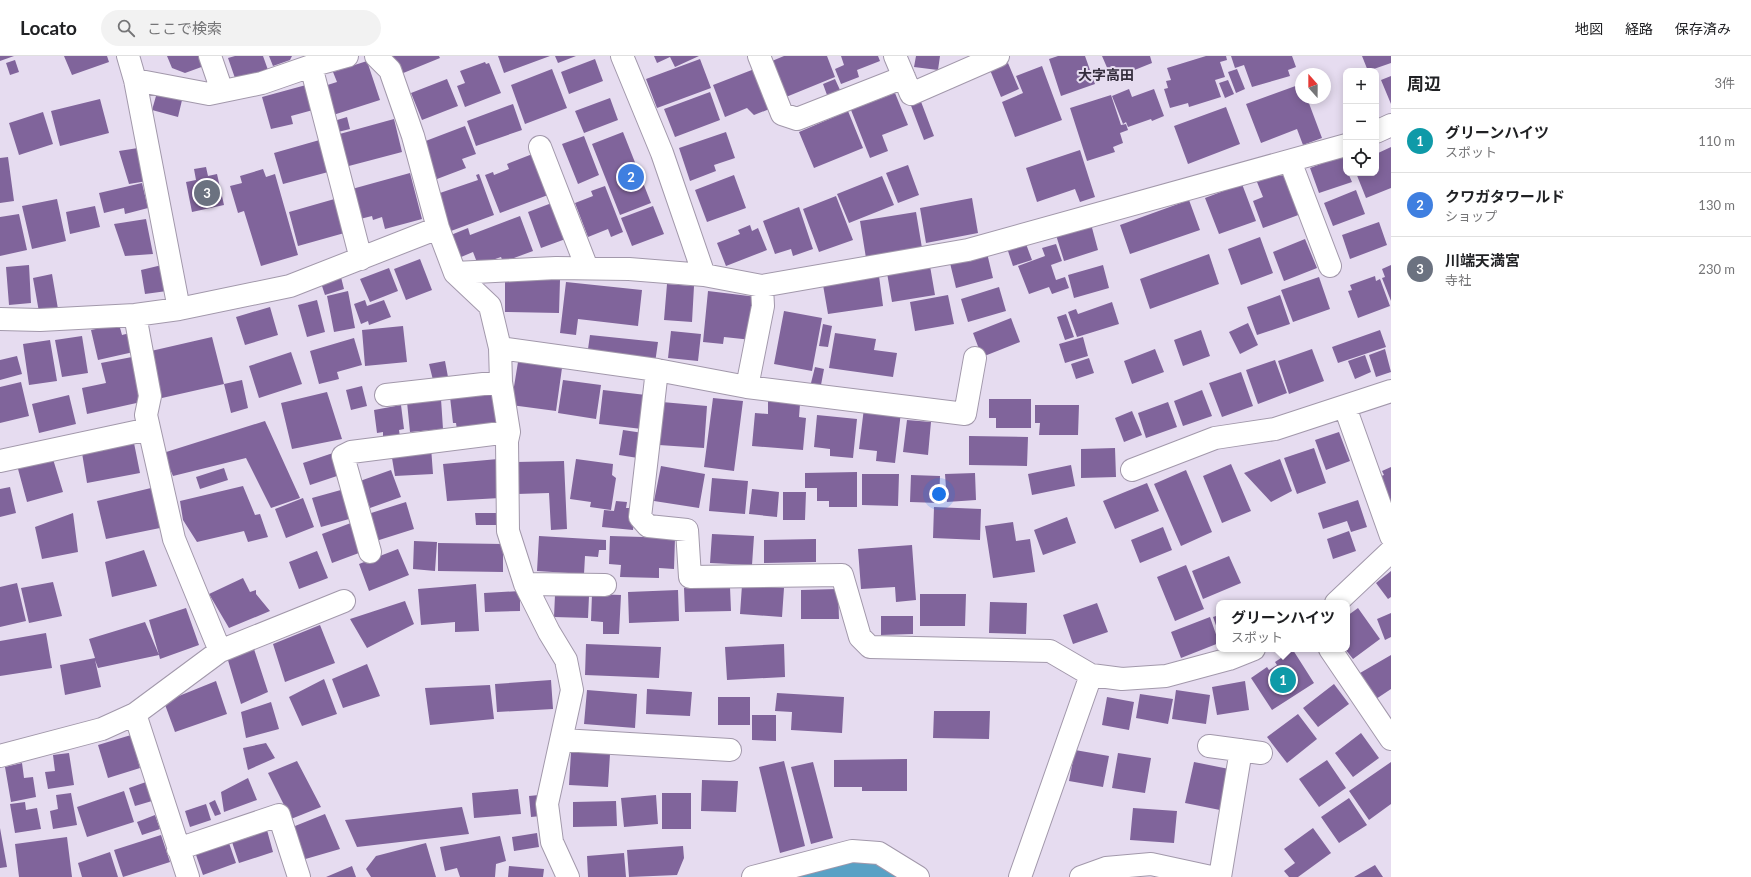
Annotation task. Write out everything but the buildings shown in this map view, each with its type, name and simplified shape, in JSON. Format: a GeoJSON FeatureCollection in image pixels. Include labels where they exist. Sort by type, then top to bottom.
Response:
{"type":"FeatureCollection","features":[{"type":"Feature","properties":{"kind":"street"},"geometry":{"type":"LineString","coordinates":[[128,56],[135,80],[179,309]]}},
{"type":"Feature","properties":{"kind":"street"},"geometry":{"type":"LineString","coordinates":[[210,56],[222,91]]}},
{"type":"Feature","properties":{"kind":"street"},"geometry":{"type":"LineString","coordinates":[[135,80],[208,94],[262,83],[311,66],[347,56]]}},
{"type":"Feature","properties":{"kind":"street"},"geometry":{"type":"LineString","coordinates":[[376,56],[390,70],[411,129],[438,228],[455,273],[490,306],[500,348],[502,382],[509,432],[507,441],[508,530],[525,584],[549,632],[566,660],[572,690],[547,804],[552,842],[568,877]]}},
{"type":"Feature","properties":{"kind":"street"},"geometry":{"type":"LineString","coordinates":[[622,56],[662,153],[704,275]]}},
{"type":"Feature","properties":{"kind":"street"},"geometry":{"type":"LineString","coordinates":[[759,56],[782,114],[797,119],[904,77]]}},
{"type":"Feature","properties":{"kind":"street"},"geometry":{"type":"LineString","coordinates":[[896,56],[911,94],[998,56]]}},
{"type":"Feature","properties":{"kind":"street"},"geometry":{"type":"LineString","coordinates":[[311,66],[361,259]]}},
{"type":"Feature","properties":{"kind":"street"},"geometry":{"type":"LineString","coordinates":[[1379,131],[1391,126]]}},
{"type":"Feature","properties":{"kind":"street"},"geometry":{"type":"LineString","coordinates":[[455,273],[556,268],[629,269],[704,275],[762,286],[968,250],[1343,146]]}},
{"type":"Feature","properties":{"kind":"street"},"geometry":{"type":"LineString","coordinates":[[540,147],[587,268]]}},
{"type":"Feature","properties":{"kind":"street"},"geometry":{"type":"LineString","coordinates":[[1290,161],[1330,266]]}},
{"type":"Feature","properties":{"kind":"street"},"geometry":{"type":"LineString","coordinates":[[0,319],[40,320],[136,315],[179,309],[290,286],[438,228]]}},
{"type":"Feature","properties":{"kind":"street"},"geometry":{"type":"LineString","coordinates":[[747,387],[763,306],[762,286]]}},
{"type":"Feature","properties":{"kind":"street"},"geometry":{"type":"LineString","coordinates":[[136,315],[150,396],[146,415],[174,539],[220,651]]}},
{"type":"Feature","properties":{"kind":"street"},"geometry":{"type":"LineString","coordinates":[[500,348],[657,370],[747,387],[965,414],[975,358]]}},
{"type":"Feature","properties":{"kind":"street"},"geometry":{"type":"LineString","coordinates":[[657,370],[640,517],[648,526],[687,530],[690,577],[842,576],[860,637],[870,646],[1050,652],[1091,674],[1122,679],[1166,676],[1229,659],[1246,652]]}},
{"type":"Feature","properties":{"kind":"street"},"geometry":{"type":"LineString","coordinates":[[386,396],[502,382]]}},
{"type":"Feature","properties":{"kind":"street"},"geometry":{"type":"LineString","coordinates":[[1132,470],[1215,438],[1275,429],[1391,391]]}},
{"type":"Feature","properties":{"kind":"street"},"geometry":{"type":"LineString","coordinates":[[1345,407],[1391,536]]}},
{"type":"Feature","properties":{"kind":"street"},"geometry":{"type":"LineString","coordinates":[[0,461],[149,429]]}},
{"type":"Feature","properties":{"kind":"street"},"geometry":{"type":"LineString","coordinates":[[370,552],[342,456],[351,452],[509,432]]}},
{"type":"Feature","properties":{"kind":"street"},"geometry":{"type":"LineString","coordinates":[[1339,600],[1391,551]]}},
{"type":"Feature","properties":{"kind":"street"},"geometry":{"type":"LineString","coordinates":[[525,584],[605,584]]}},
{"type":"Feature","properties":{"kind":"street"},"geometry":{"type":"LineString","coordinates":[[0,756],[102,729],[135,714],[220,651],[344,601]]}},
{"type":"Feature","properties":{"kind":"street"},"geometry":{"type":"LineString","coordinates":[[1332,652],[1391,740]]}},
{"type":"Feature","properties":{"kind":"street"},"geometry":{"type":"LineString","coordinates":[[1020,877],[1091,674]]}},
{"type":"Feature","properties":{"kind":"street"},"geometry":{"type":"LineString","coordinates":[[135,714],[188,877]]}},
{"type":"Feature","properties":{"kind":"street"},"geometry":{"type":"LineString","coordinates":[[562,740],[730,750]]}},
{"type":"Feature","properties":{"kind":"street"},"geometry":{"type":"LineString","coordinates":[[1209,746],[1251,752],[1220,877]]}},
{"type":"Feature","properties":{"kind":"street"},"geometry":{"type":"LineString","coordinates":[[178,849],[279,815],[299,877]]}},
{"type":"Feature","properties":{"kind":"street"},"geometry":{"type":"LineString","coordinates":[[753,877],[852,851],[879,853],[918,877]]}},
{"type":"Feature","properties":{"kind":"street"},"geometry":{"type":"LineString","coordinates":[[1082,877],[1106,868],[1151,864],[1211,877]]}},
{"type":"Feature","properties":{"kind":"waterway"},"geometry":{"type":"LineString","coordinates":[[810,877],[867,865],[886,877]]}},
{"type":"Feature","properties":{"kind":"place","name":"クワガタワールド"},"geometry":{"type":"Point","coordinates":[631,177]}},
{"type":"Feature","properties":{"kind":"place","name":"川端天満宮"},"geometry":{"type":"Point","coordinates":[207,193]}},
{"type":"Feature","properties":{"kind":"place","name":"グリーンハイツ"},"geometry":{"type":"Point","coordinates":[1283,680]}},
{"type":"Feature","properties":{"kind":"district","name":"大字高田"},"geometry":{"type":"Point","coordinates":[1106,75]}}]}
